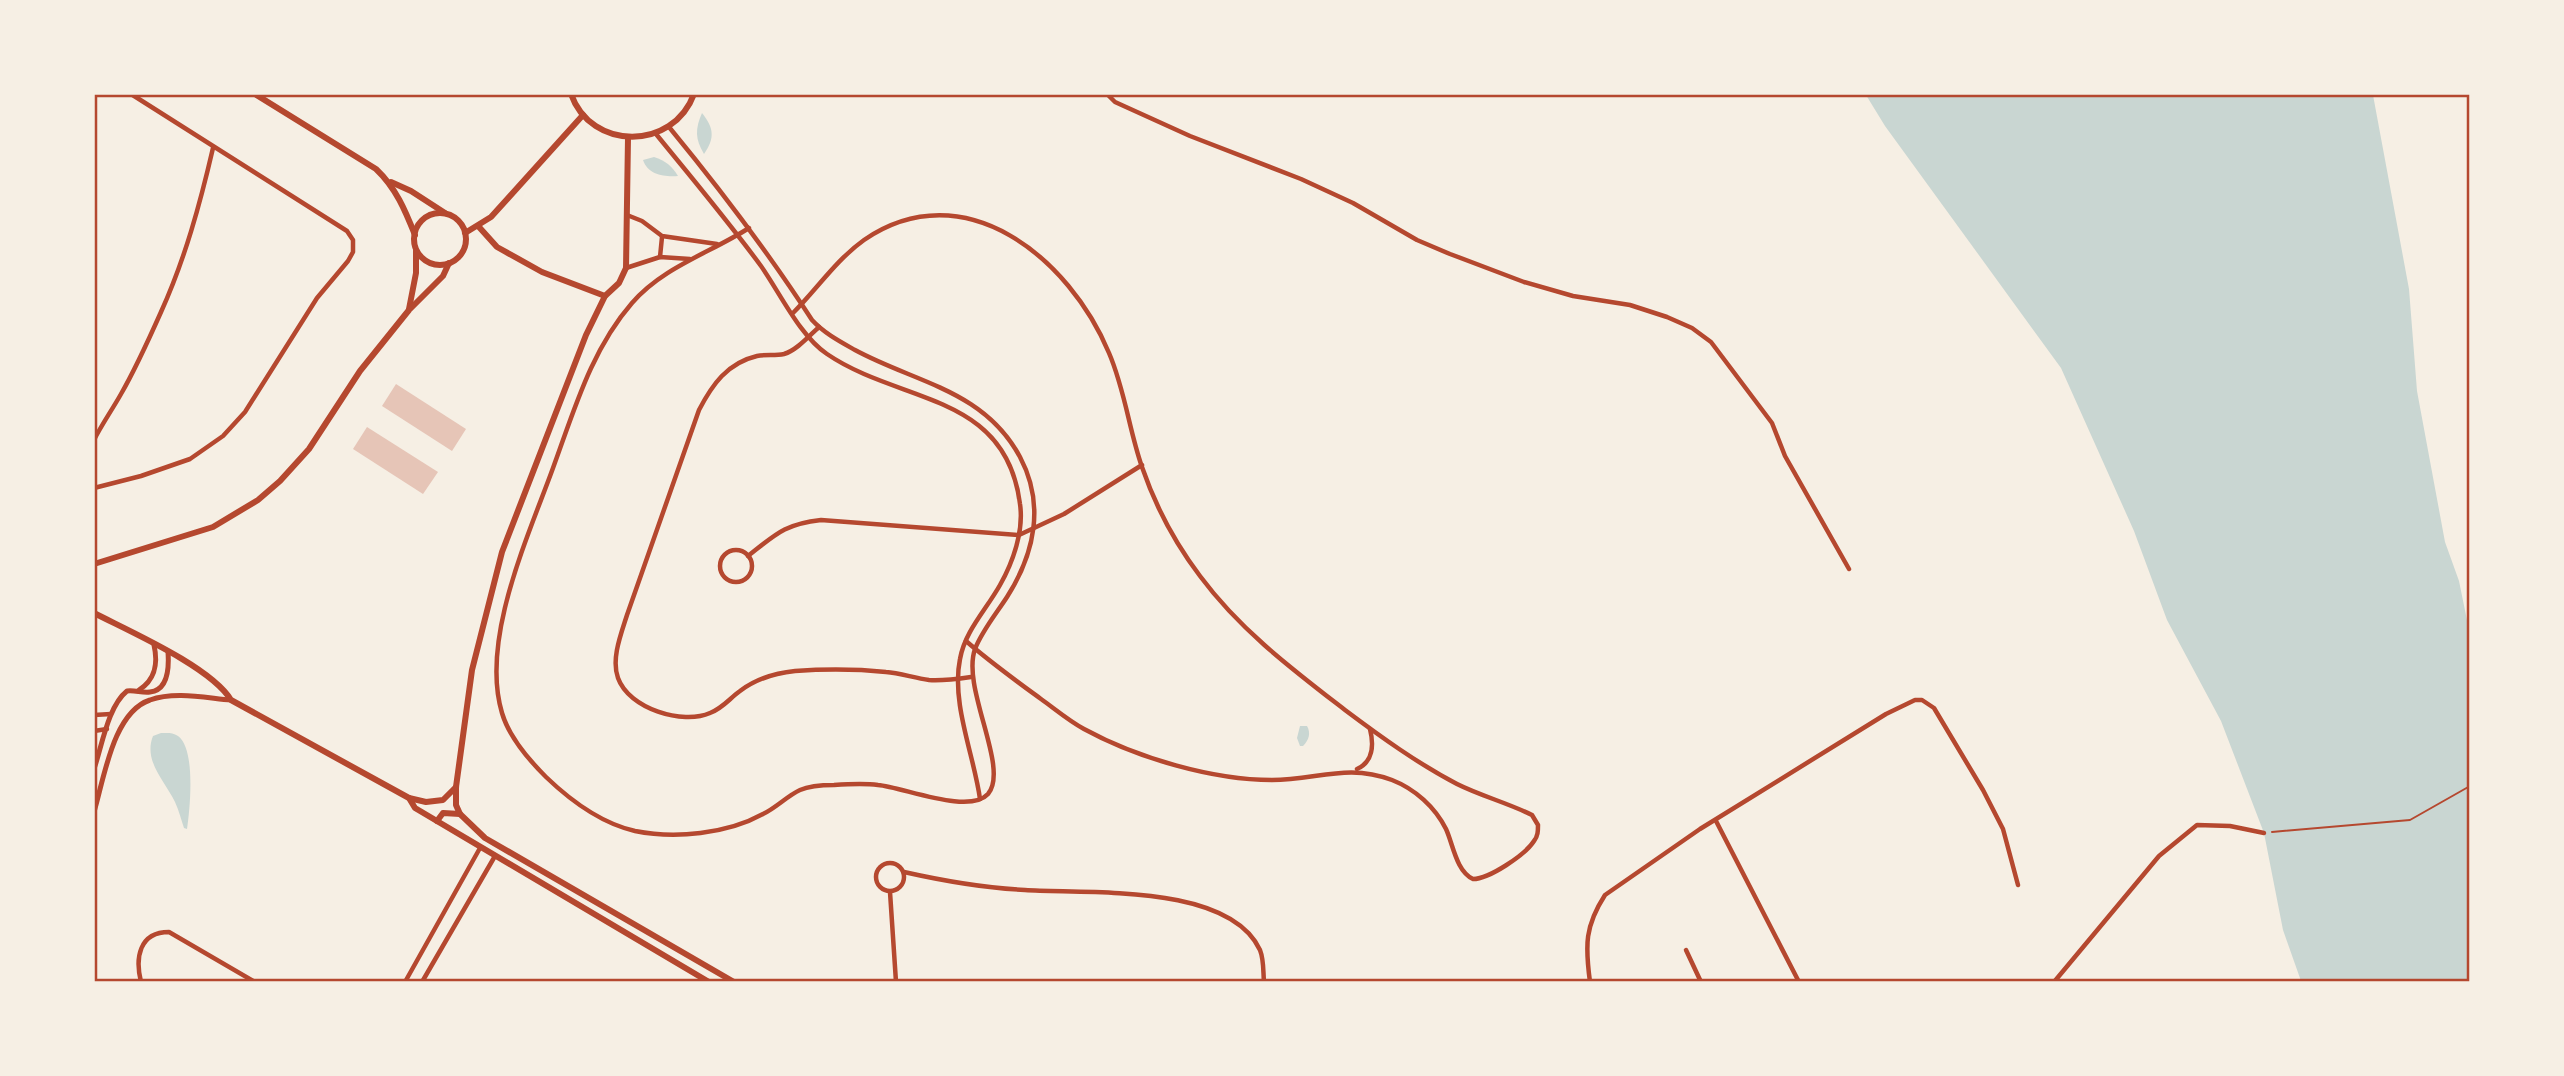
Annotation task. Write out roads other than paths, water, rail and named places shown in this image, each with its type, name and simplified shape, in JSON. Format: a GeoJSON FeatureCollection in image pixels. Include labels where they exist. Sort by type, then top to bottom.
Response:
{"type":"FeatureCollection","features":[{"type":"Feature","properties":{"kind":"main road"},"geometry":{"type":"LineString","coordinates":[[255,94],[376,169],[389,181],[415,235],[416,273],[409,310]]}},
{"type":"Feature","properties":{"kind":"main road"},"geometry":{"type":"LineString","coordinates":[[571,94],[583,115],[603,131],[628,138],[656,134],[669,127],[682,116],[694,94]]}},
{"type":"Feature","properties":{"kind":"main road"},"geometry":{"type":"LineString","coordinates":[[465,233],[479,227],[491,217],[583,115]]}},
{"type":"Feature","properties":{"kind":"main road"},"geometry":{"type":"LineString","coordinates":[[628,138],[626,268],[619,283],[606,296],[586,335],[526,484],[502,552],[472,670],[456,786],[456,805],[460,814],[485,838],[734,982]]}},
{"type":"Feature","properties":{"kind":"main road"},"geometry":{"type":"LineString","coordinates":[[389,181],[411,191],[459,221],[465,233],[462,253],[443,265],[430,263],[416,249]]}},
{"type":"Feature","properties":{"kind":"main road"},"geometry":{"type":"LineString","coordinates":[[415,235],[423,220],[438,214],[447,214]]}},
{"type":"Feature","properties":{"kind":"main road"},"geometry":{"type":"LineString","coordinates":[[479,227],[497,247],[542,272],[606,296]]}},
{"type":"Feature","properties":{"kind":"main road"},"geometry":{"type":"LineString","coordinates":[[96,564],[213,527],[258,500],[280,481],[309,449],[360,371],[409,310],[443,276],[449,263]]}},
{"type":"Feature","properties":{"kind":"main road"},"geometry":{"type":"LineString","coordinates":[[94,613],[168,652],[224,688],[231,700],[409,798],[426,802],[443,800],[456,786]]}},
{"type":"Feature","properties":{"kind":"main road"},"geometry":{"type":"LineString","coordinates":[[409,798],[415,808],[480,848],[709,982]]}},
{"type":"Feature","properties":{"kind":"main road"},"geometry":{"type":"LineString","coordinates":[[436,821],[443,813],[460,814]]}},
{"type":"Feature","properties":{"kind":"street"},"geometry":{"type":"LineString","coordinates":[[94,488],[141,476],[190,459],[223,436],[246,412],[317,298],[353,252],[354,240],[347,231],[131,94]]}},
{"type":"Feature","properties":{"kind":"street"},"geometry":{"type":"LineString","coordinates":[[1107,94],[1115,102],[1189,136],[1301,179],[1342,198],[1417,240],[1450,254],[1524,282],[1573,296],[1630,305],[1692,328],[1711,342],[1772,423],[1785,456],[1849,569]]}},
{"type":"Feature","properties":{"kind":"street"},"geometry":{"type":"LineString","coordinates":[[669,127],[726,195],[750,228],[819,327],[867,356],[965,399],[995,422],[1019,456],[1028,475],[1034,499],[1035,528],[1032,544],[1016,583],[975,649],[971,677],[995,775],[989,793],[980,799],[955,802],[878,785],[824,786],[797,791],[761,816],[738,824],[690,834],[636,831],[600,818],[565,795],[517,743],[502,715],[497,684],[497,656],[504,612],[518,564],[591,366],[625,312],[648,287],[691,259],[750,228]]}},
{"type":"Feature","properties":{"kind":"street"},"geometry":{"type":"LineString","coordinates":[[656,134],[737,236],[809,336],[826,354],[945,404],[980,426],[999,448],[1015,482],[1020,504],[1019,535],[1001,584],[966,641],[958,678],[959,696],[980,799]]}},
{"type":"Feature","properties":{"kind":"street"},"geometry":{"type":"LineString","coordinates":[[94,440],[161,312],[199,207],[213,148]]}},
{"type":"Feature","properties":{"kind":"street"},"geometry":{"type":"LineString","coordinates":[[627,215],[642,221],[662,236],[718,244]]}},
{"type":"Feature","properties":{"kind":"street"},"geometry":{"type":"LineString","coordinates":[[793,313],[846,254],[865,239],[888,227],[923,217],[950,216],[1000,229],[1021,241],[1054,268],[1081,301],[1109,351],[1142,465],[1172,533],[1199,576],[1238,623],[1291,670],[1398,750],[1459,785],[1532,815],[1538,825],[1536,839],[1489,876],[1473,878],[1464,872],[1445,826],[1415,792],[1389,779],[1353,770]]}},
{"type":"Feature","properties":{"kind":"street"},"geometry":{"type":"LineString","coordinates":[[660,257],[662,236]]}},
{"type":"Feature","properties":{"kind":"street"},"geometry":{"type":"LineString","coordinates":[[626,268],[660,257],[691,259]]}},
{"type":"Feature","properties":{"kind":"street"},"geometry":{"type":"LineString","coordinates":[[819,327],[786,353],[754,357],[738,364],[721,375],[709,390],[626,615],[616,665],[618,678],[625,691],[654,710],[670,716],[691,718],[710,713],[725,705],[746,687],[773,674],[844,669],[889,672],[929,680],[971,677]]}},
{"type":"Feature","properties":{"kind":"street"},"geometry":{"type":"LineString","coordinates":[[748,556],[786,527],[821,520],[1019,535],[1064,513],[1142,465]]}},
{"type":"Feature","properties":{"kind":"street"},"geometry":{"type":"LineString","coordinates":[[736,550],[748,556],[751,563],[748,576],[736,582],[723,576],[720,562],[729,552],[736,550]]}},
{"type":"Feature","properties":{"kind":"street"},"geometry":{"type":"LineString","coordinates":[[966,641],[1083,729],[1160,760],[1216,775],[1273,780],[1361,768],[1369,758],[1373,742],[1370,728]]}},
{"type":"Feature","properties":{"kind":"street"},"geometry":{"type":"LineString","coordinates":[[138,691],[150,681],[154,672],[157,661],[154,645]]}},
{"type":"Feature","properties":{"kind":"street"},"geometry":{"type":"LineString","coordinates":[[94,769],[111,715],[123,694],[127,691],[154,692],[162,685],[169,667],[168,652]]}},
{"type":"Feature","properties":{"kind":"street"},"geometry":{"type":"LineString","coordinates":[[94,812],[116,739],[123,722],[133,710],[150,700],[171,696],[231,700]]}},
{"type":"Feature","properties":{"kind":"street"},"geometry":{"type":"LineString","coordinates":[[1590,982],[1587,936],[1592,915],[1605,894],[1886,714],[1916,700],[1934,708],[1983,789],[2003,830],[2018,884]]}},
{"type":"Feature","properties":{"kind":"street"},"geometry":{"type":"LineString","coordinates":[[94,715],[111,715]]}},
{"type":"Feature","properties":{"kind":"street"},"geometry":{"type":"LineString","coordinates":[[94,731],[107,729]]}},
{"type":"Feature","properties":{"kind":"street"},"geometry":{"type":"LineString","coordinates":[[1716,821],[1799,982]]}},
{"type":"Feature","properties":{"kind":"street"},"geometry":{"type":"LineString","coordinates":[[2054,982],[2159,856],[2197,825],[2231,826],[2264,833]]}},
{"type":"Feature","properties":{"kind":"street"},"geometry":{"type":"LineString","coordinates":[[405,982],[480,848]]}},
{"type":"Feature","properties":{"kind":"street"},"geometry":{"type":"LineString","coordinates":[[422,982],[495,856]]}},
{"type":"Feature","properties":{"kind":"street"},"geometry":{"type":"LineString","coordinates":[[890,892],[878,885],[877,871],[884,864],[893,863],[904,872],[975,886],[1127,893],[1182,901],[1224,916],[1245,929],[1261,952],[1264,982]]}},
{"type":"Feature","properties":{"kind":"street"},"geometry":{"type":"LineString","coordinates":[[890,892],[902,886],[904,872]]}},
{"type":"Feature","properties":{"kind":"street"},"geometry":{"type":"LineString","coordinates":[[890,892],[896,982]]}},
{"type":"Feature","properties":{"kind":"street"},"geometry":{"type":"LineString","coordinates":[[141,982],[138,959],[142,944],[149,936],[160,932],[169,932],[255,982]]}},
{"type":"Feature","properties":{"kind":"street"},"geometry":{"type":"LineString","coordinates":[[1686,950],[1701,982]]}}]}
